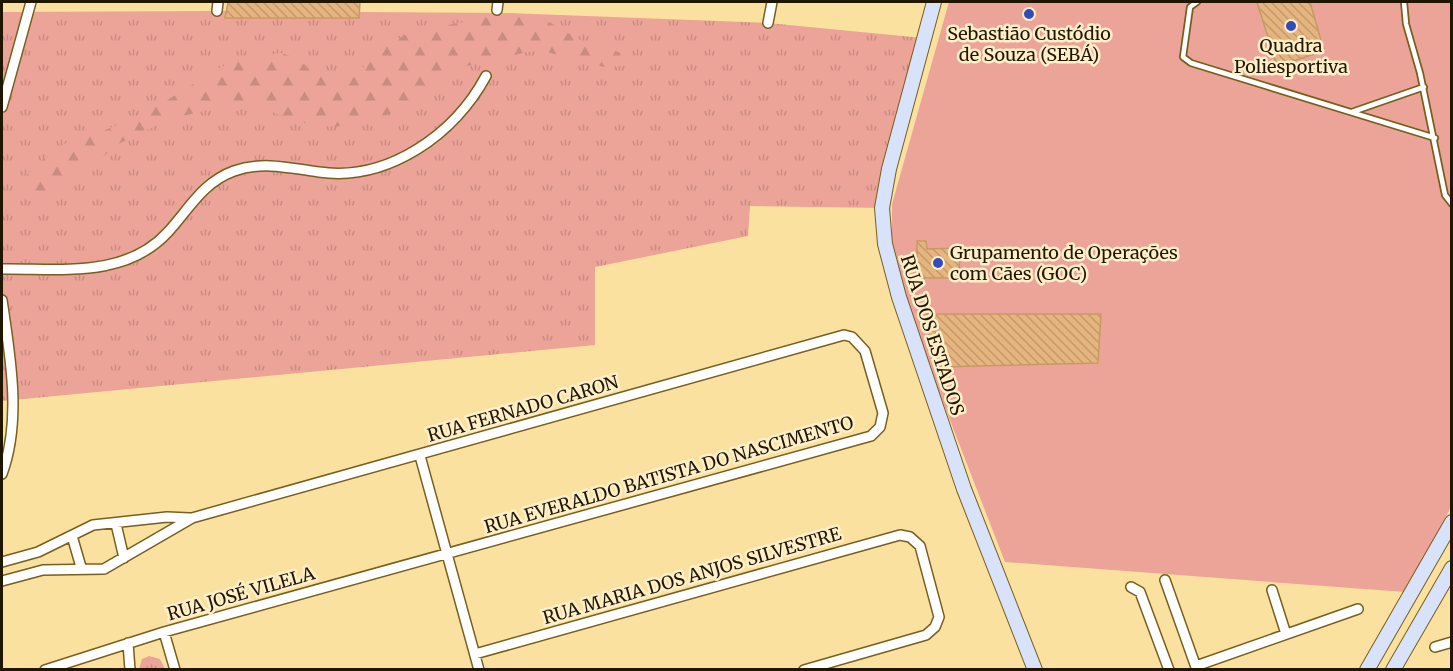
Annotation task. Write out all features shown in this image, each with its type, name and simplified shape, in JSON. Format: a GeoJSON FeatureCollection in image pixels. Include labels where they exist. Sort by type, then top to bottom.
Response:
{"type":"FeatureCollection","features":[{"type":"Feature","properties":{"kind":"street"},"geometry":{"type":"LineString","coordinates":[[768,22],[772,2]]}},
{"type":"Feature","properties":{"kind":"street","name":"RUA DOS ESTADOS"},"geometry":{"type":"LineString","coordinates":[[933,2],[889,170],[882,208],[885,244],[898,297],[964,489],[1035,669]]}},
{"type":"Feature","properties":{"kind":"street"},"geometry":{"type":"LineString","coordinates":[[2,107],[30,6]]}},
{"type":"Feature","properties":{"kind":"street"},"geometry":{"type":"LineString","coordinates":[[2,269],[79,269],[126,261],[159,241],[211,183],[236,171],[276,165],[335,173],[381,166],[433,139],[463,111],[486,76]]}},
{"type":"Feature","properties":{"kind":"street"},"geometry":{"type":"LineString","coordinates":[[2,300],[12,401],[9,449],[2,474]]}},
{"type":"Feature","properties":{"kind":"street","name":"RUA FERNADO CARON"},"geometry":{"type":"LineString","coordinates":[[2,581],[43,570],[81,567],[104,569],[192,518],[420,456],[844,335],[852,337],[861,344]]}},
{"type":"Feature","properties":{"kind":"street","name":"RUA EVERALDO BATISTA DO NASCIMENTO"},"geometry":{"type":"LineString","coordinates":[[448,553],[871,436],[880,427],[883,413],[861,344]]}},
{"type":"Feature","properties":{"kind":"street"},"geometry":{"type":"LineString","coordinates":[[420,456],[480,669]]}},
{"type":"Feature","properties":{"kind":"street","name":"RUA FERNADO CARON"},"geometry":{"type":"LineString","coordinates":[[2,562],[38,552],[93,525],[167,517],[192,518]]}},
{"type":"Feature","properties":{"kind":"street"},"geometry":{"type":"LineString","coordinates":[[1367,669],[1452,522]]}},
{"type":"Feature","properties":{"kind":"street"},"geometry":{"type":"LineString","coordinates":[[116,524],[124,558]]}},
{"type":"Feature","properties":{"kind":"street","name":"RUA MARIA DOS ANJOS SILVESTRE"},"geometry":{"type":"LineString","coordinates":[[475,654],[900,535],[916,542],[920,546],[939,617],[935,627],[926,635],[804,669]]}},
{"type":"Feature","properties":{"kind":"street"},"geometry":{"type":"LineString","coordinates":[[72,536],[81,567]]}},
{"type":"Feature","properties":{"kind":"street","name":"RUA JOSÉ VILELA"},"geometry":{"type":"LineString","coordinates":[[45,669],[164,632],[448,553]]}},
{"type":"Feature","properties":{"kind":"street"},"geometry":{"type":"LineString","coordinates":[[1396,669],[1452,568]]}},
{"type":"Feature","properties":{"kind":"street"},"geometry":{"type":"LineString","coordinates":[[1165,580],[1196,668],[1358,609]]}},
{"type":"Feature","properties":{"kind":"street"},"geometry":{"type":"LineString","coordinates":[[1131,587],[1140,592],[1169,669]]}},
{"type":"Feature","properties":{"kind":"street"},"geometry":{"type":"LineString","coordinates":[[1272,590],[1286,634]]}},
{"type":"Feature","properties":{"kind":"street"},"geometry":{"type":"LineString","coordinates":[[164,632],[175,669]]}},
{"type":"Feature","properties":{"kind":"street"},"geometry":{"type":"LineString","coordinates":[[1435,647],[1452,642]]}},
{"type":"Feature","properties":{"kind":"street"},"geometry":{"type":"LineString","coordinates":[[128,643],[130,669]]}},
{"type":"Feature","properties":{"kind":"lane"},"geometry":{"type":"LineString","coordinates":[[1197,2],[1190,8],[1183,57],[1191,63],[1435,138]]}},
{"type":"Feature","properties":{"kind":"lane"},"geometry":{"type":"LineString","coordinates":[[1404,2],[1406,24],[1424,87],[1445,195],[1452,204]]}},
{"type":"Feature","properties":{"kind":"lane"},"geometry":{"type":"LineString","coordinates":[[1352,112],[1424,87]]}},
{"type":"Feature","properties":{"kind":"green space"},"geometry":{"type":"Polygon","coordinates":[[[949,2],[1451,2],[1451,507],[1405,592],[1005,562],[908,312],[892,240],[892,204],[949,2]]]}},
{"type":"Feature","properties":{"kind":"green space"},"geometry":{"type":"Polygon","coordinates":[[[2,12],[508,13],[768,23],[923,38],[885,208],[750,206],[748,236],[595,267],[595,345],[2,401],[2,12]]]}},
{"type":"Feature","properties":{"kind":"green space"},"geometry":{"type":"Polygon","coordinates":[[[508,13],[542,18],[584,42],[602,44],[620,53],[623,66],[604,67],[543,51],[527,52],[467,66],[424,96],[410,109],[335,127],[297,122],[245,101],[170,119],[116,145],[102,158],[45,198],[26,202],[22,183],[32,168],[66,143],[103,131],[151,110],[221,67],[242,58],[281,53],[299,59],[312,72],[330,78],[364,67],[377,50],[409,33],[508,13]]]}},
{"type":"Feature","properties":{"kind":"green space"},"geometry":{"type":"Polygon","coordinates":[[[149,656],[160,659],[165,669],[139,669],[142,659],[149,656]]]}},
{"type":"Feature","properties":{"kind":"building"},"geometry":{"type":"Polygon","coordinates":[[[228,2],[360,2],[359,18],[225,18],[228,2]]]}},
{"type":"Feature","properties":{"kind":"building","name":"Quadra Poliesportiva"},"geometry":{"type":"Polygon","coordinates":[[[1257,2],[1310,2],[1324,51],[1277,66],[1257,2]]]}},
{"type":"Feature","properties":{"kind":"building","name":"Grupamento de Operações com Cães (GOC)"},"geometry":{"type":"Polygon","coordinates":[[[917,241],[926,241],[927,249],[960,248],[959,278],[917,278],[917,241]]]}},
{"type":"Feature","properties":{"kind":"building"},"geometry":{"type":"Polygon","coordinates":[[[920,314],[1101,314],[1098,363],[940,367],[920,314]]]}},
{"type":"Feature","properties":{"kind":"place","name":"Sebastião Custódio de Souza (SEBÁ)"},"geometry":{"type":"Point","coordinates":[1029,14]}},
{"type":"Feature","properties":{"kind":"place","name":"Quadra Poliesportiva"},"geometry":{"type":"Point","coordinates":[1291,26]}},
{"type":"Feature","properties":{"kind":"place","name":"Grupamento de Operações com Cães (GOC)"},"geometry":{"type":"Point","coordinates":[938,263]}}]}
